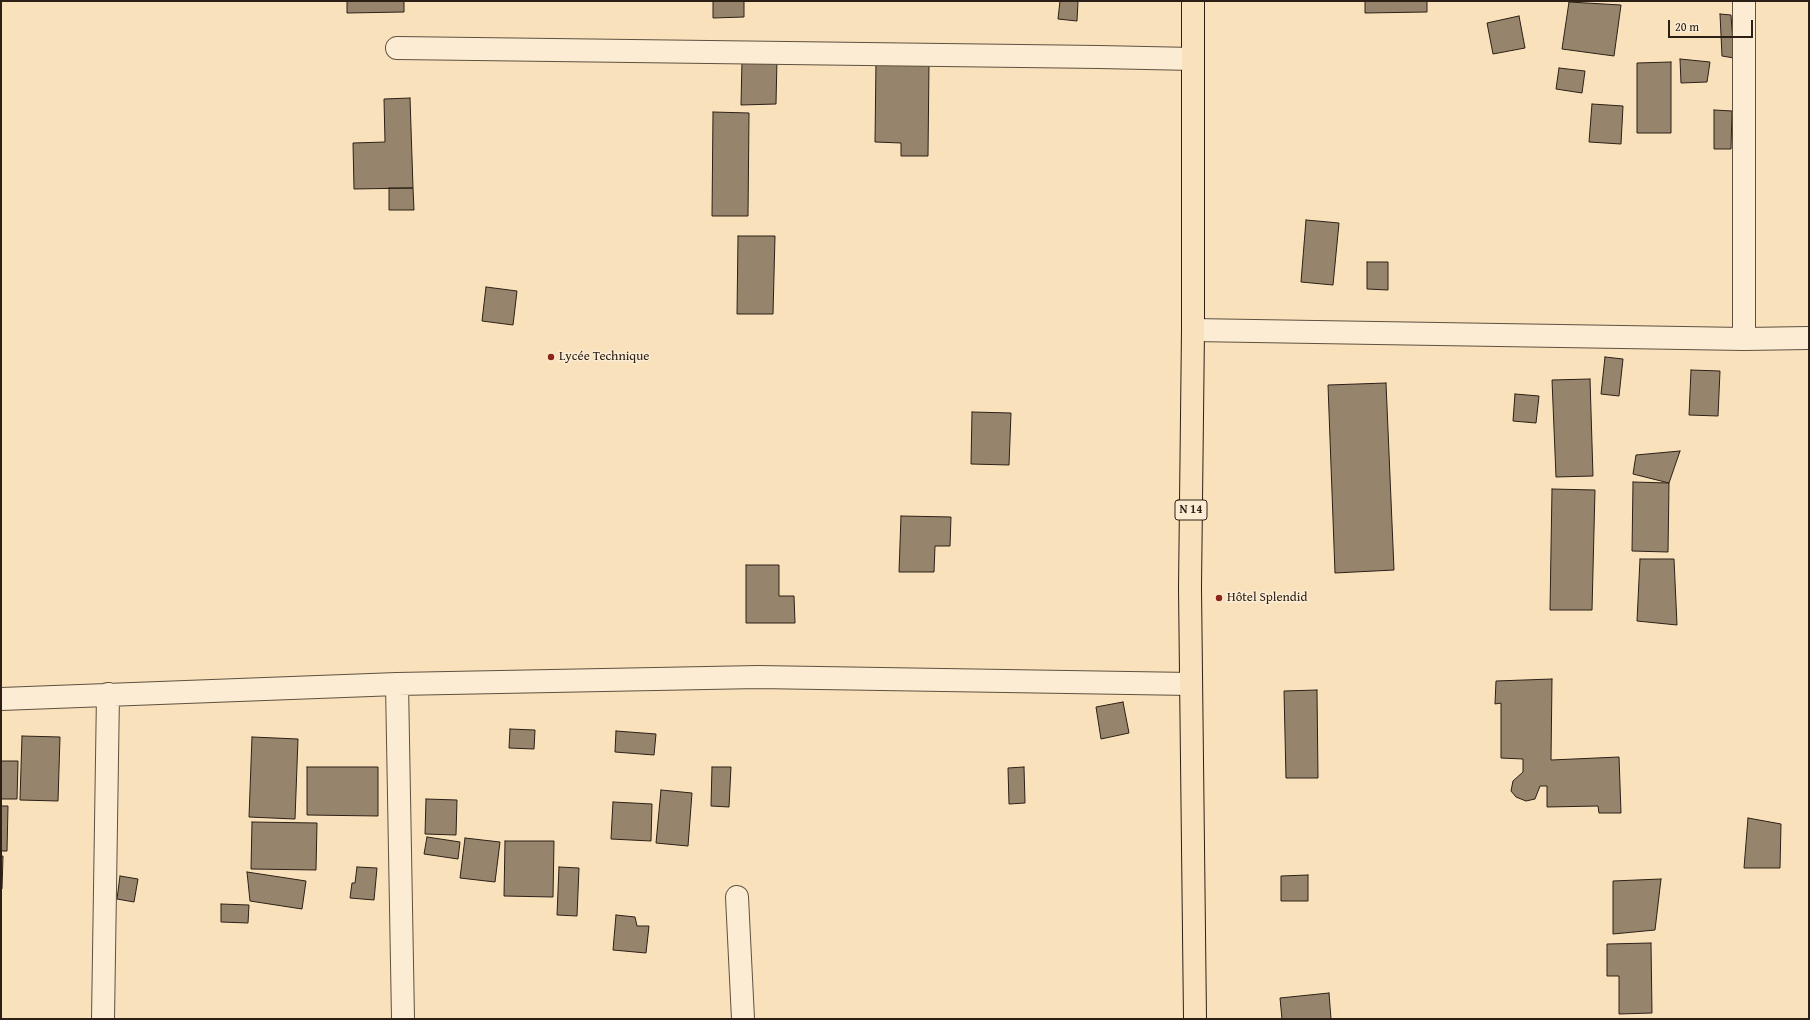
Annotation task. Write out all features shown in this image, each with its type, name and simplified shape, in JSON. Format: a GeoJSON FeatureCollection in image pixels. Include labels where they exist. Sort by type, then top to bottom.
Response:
{"type":"FeatureCollection","features":[{"type":"Feature","properties":{"kind":"main road","name":"N 14"},"geometry":{"type":"LineString","coordinates":[[1193,1],[1193,330],[1190,588],[1195,1019]]}},
{"type":"Feature","properties":{"kind":"street"},"geometry":{"type":"LineString","coordinates":[[1744,1],[1744,339]]}},
{"type":"Feature","properties":{"kind":"street"},"geometry":{"type":"LineString","coordinates":[[397,48],[1193,59]]}},
{"type":"Feature","properties":{"kind":"street"},"geometry":{"type":"LineString","coordinates":[[1193,330],[1744,339],[1809,338]]}},
{"type":"Feature","properties":{"kind":"street"},"geometry":{"type":"LineString","coordinates":[[1,699],[396,684],[758,677],[1191,684]]}},
{"type":"Feature","properties":{"kind":"street"},"geometry":{"type":"LineString","coordinates":[[396,684],[403,1019]]}},
{"type":"Feature","properties":{"kind":"street"},"geometry":{"type":"LineString","coordinates":[[103,1019],[108,694]]}},
{"type":"Feature","properties":{"kind":"street"},"geometry":{"type":"LineString","coordinates":[[737,897],[743,1019]]}},
{"type":"Feature","properties":{"kind":"building"},"geometry":{"type":"Polygon","coordinates":[[[347,1],[404,1],[404,12],[347,13],[347,1]]]}},
{"type":"Feature","properties":{"kind":"building"},"geometry":{"type":"Polygon","coordinates":[[[713,1],[744,1],[744,17],[713,18],[713,1]]]}},
{"type":"Feature","properties":{"kind":"building"},"geometry":{"type":"Polygon","coordinates":[[[1060,1],[1078,1],[1077,21],[1058,19],[1060,1]]]}},
{"type":"Feature","properties":{"kind":"building"},"geometry":{"type":"Polygon","coordinates":[[[1365,1],[1427,1],[1427,12],[1365,13],[1365,1]]]}},
{"type":"Feature","properties":{"kind":"building"},"geometry":{"type":"Polygon","coordinates":[[[1569,2],[1621,5],[1614,56],[1562,49],[1569,2]]]}},
{"type":"Feature","properties":{"kind":"building"},"geometry":{"type":"Polygon","coordinates":[[[1720,14],[1731,15],[1734,58],[1722,56],[1720,14]]]}},
{"type":"Feature","properties":{"kind":"building"},"geometry":{"type":"Polygon","coordinates":[[[1519,16],[1525,48],[1493,54],[1487,23],[1519,16]]]}},
{"type":"Feature","properties":{"kind":"building"},"geometry":{"type":"Polygon","coordinates":[[[777,59],[776,104],[741,105],[742,60],[777,59]]]}},
{"type":"Feature","properties":{"kind":"building"},"geometry":{"type":"Polygon","coordinates":[[[1680,59],[1710,62],[1707,82],[1681,83],[1680,59]]]}},
{"type":"Feature","properties":{"kind":"building"},"geometry":{"type":"Polygon","coordinates":[[[876,61],[929,61],[928,156],[901,156],[901,143],[875,142],[876,61]]]}},
{"type":"Feature","properties":{"kind":"building"},"geometry":{"type":"Polygon","coordinates":[[[1671,62],[1671,133],[1637,133],[1637,63],[1671,62]]]}},
{"type":"Feature","properties":{"kind":"building"},"geometry":{"type":"Polygon","coordinates":[[[1559,68],[1585,71],[1582,93],[1556,89],[1559,68]]]}},
{"type":"Feature","properties":{"kind":"building"},"geometry":{"type":"Polygon","coordinates":[[[410,98],[413,188],[354,189],[353,143],[385,142],[384,99],[410,98]]]}},
{"type":"Feature","properties":{"kind":"building"},"geometry":{"type":"Polygon","coordinates":[[[1592,104],[1623,106],[1621,144],[1589,142],[1592,104]]]}},
{"type":"Feature","properties":{"kind":"building"},"geometry":{"type":"Polygon","coordinates":[[[1714,110],[1732,111],[1731,149],[1714,149],[1714,110]]]}},
{"type":"Feature","properties":{"kind":"building"},"geometry":{"type":"Polygon","coordinates":[[[713,112],[749,113],[748,216],[712,216],[713,112]]]}},
{"type":"Feature","properties":{"kind":"building"},"geometry":{"type":"Polygon","coordinates":[[[389,188],[413,188],[414,210],[389,210],[389,188]]]}},
{"type":"Feature","properties":{"kind":"building"},"geometry":{"type":"Polygon","coordinates":[[[1306,220],[1339,223],[1333,285],[1301,282],[1306,220]]]}},
{"type":"Feature","properties":{"kind":"building"},"geometry":{"type":"Polygon","coordinates":[[[738,236],[775,236],[773,314],[737,314],[738,236]]]}},
{"type":"Feature","properties":{"kind":"building"},"geometry":{"type":"Polygon","coordinates":[[[1367,262],[1388,262],[1388,290],[1367,289],[1367,262]]]}},
{"type":"Feature","properties":{"kind":"building"},"geometry":{"type":"Polygon","coordinates":[[[486,287],[517,291],[513,325],[482,321],[486,287]]]}},
{"type":"Feature","properties":{"kind":"building"},"geometry":{"type":"Polygon","coordinates":[[[1605,357],[1623,359],[1619,396],[1601,394],[1605,357]]]}},
{"type":"Feature","properties":{"kind":"building"},"geometry":{"type":"Polygon","coordinates":[[[1691,370],[1720,371],[1718,416],[1689,415],[1691,370]]]}},
{"type":"Feature","properties":{"kind":"building"},"geometry":{"type":"Polygon","coordinates":[[[1590,379],[1593,476],[1556,477],[1552,380],[1590,379]]]}},
{"type":"Feature","properties":{"kind":"building"},"geometry":{"type":"Polygon","coordinates":[[[1386,383],[1394,570],[1335,573],[1328,385],[1386,383]]]}},
{"type":"Feature","properties":{"kind":"building"},"geometry":{"type":"Polygon","coordinates":[[[1515,394],[1539,396],[1536,423],[1513,421],[1515,394]]]}},
{"type":"Feature","properties":{"kind":"building"},"geometry":{"type":"Polygon","coordinates":[[[972,412],[1011,413],[1009,465],[971,464],[972,412]]]}},
{"type":"Feature","properties":{"kind":"building"},"geometry":{"type":"Polygon","coordinates":[[[1680,451],[1669,483],[1633,474],[1636,455],[1680,451]]]}},
{"type":"Feature","properties":{"kind":"building"},"geometry":{"type":"Polygon","coordinates":[[[1633,482],[1669,483],[1668,552],[1632,551],[1633,482]]]}},
{"type":"Feature","properties":{"kind":"building"},"geometry":{"type":"Polygon","coordinates":[[[1552,489],[1595,490],[1592,610],[1550,610],[1552,489]]]}},
{"type":"Feature","properties":{"kind":"building"},"geometry":{"type":"Polygon","coordinates":[[[901,516],[951,517],[950,546],[935,546],[934,572],[899,572],[901,516]]]}},
{"type":"Feature","properties":{"kind":"building"},"geometry":{"type":"Polygon","coordinates":[[[1640,559],[1674,559],[1677,625],[1637,621],[1640,559]]]}},
{"type":"Feature","properties":{"kind":"building"},"geometry":{"type":"Polygon","coordinates":[[[746,565],[779,565],[779,596],[794,596],[795,623],[746,623],[746,565]]]}},
{"type":"Feature","properties":{"kind":"building"},"geometry":{"type":"Polygon","coordinates":[[[1552,679],[1551,760],[1619,757],[1621,813],[1599,813],[1598,806],[1547,807],[1547,786],[1540,786],[1535,799],[1526,801],[1516,797],[1511,791],[1513,781],[1523,772],[1523,759],[1501,758],[1501,703],[1495,704],[1496,681],[1552,679]]]}},
{"type":"Feature","properties":{"kind":"building"},"geometry":{"type":"Polygon","coordinates":[[[1317,690],[1318,778],[1286,778],[1284,691],[1317,690]]]}},
{"type":"Feature","properties":{"kind":"building"},"geometry":{"type":"Polygon","coordinates":[[[1123,702],[1129,733],[1101,739],[1096,707],[1123,702]]]}},
{"type":"Feature","properties":{"kind":"building"},"geometry":{"type":"Polygon","coordinates":[[[510,729],[535,730],[534,749],[509,748],[510,729]]]}},
{"type":"Feature","properties":{"kind":"building"},"geometry":{"type":"Polygon","coordinates":[[[616,731],[656,734],[654,755],[615,752],[616,731]]]}},
{"type":"Feature","properties":{"kind":"building"},"geometry":{"type":"Polygon","coordinates":[[[22,736],[60,737],[58,801],[20,800],[22,736]]]}},
{"type":"Feature","properties":{"kind":"building"},"geometry":{"type":"Polygon","coordinates":[[[252,737],[298,739],[295,819],[249,817],[252,737]]]}},
{"type":"Feature","properties":{"kind":"building"},"geometry":{"type":"Polygon","coordinates":[[[1,761],[18,761],[17,799],[1,799],[1,761]]]}},
{"type":"Feature","properties":{"kind":"building"},"geometry":{"type":"Polygon","coordinates":[[[307,767],[378,767],[378,816],[307,815],[307,767]]]}},
{"type":"Feature","properties":{"kind":"building"},"geometry":{"type":"Polygon","coordinates":[[[712,767],[731,767],[729,807],[711,806],[712,767]]]}},
{"type":"Feature","properties":{"kind":"building"},"geometry":{"type":"Polygon","coordinates":[[[1024,767],[1025,803],[1009,804],[1008,768],[1024,767]]]}},
{"type":"Feature","properties":{"kind":"building"},"geometry":{"type":"Polygon","coordinates":[[[661,790],[692,793],[688,846],[656,843],[661,790]]]}},
{"type":"Feature","properties":{"kind":"building"},"geometry":{"type":"Polygon","coordinates":[[[426,799],[457,800],[456,835],[425,834],[426,799]]]}},
{"type":"Feature","properties":{"kind":"building"},"geometry":{"type":"Polygon","coordinates":[[[613,802],[652,804],[651,841],[611,839],[613,802]]]}},
{"type":"Feature","properties":{"kind":"building"},"geometry":{"type":"Polygon","coordinates":[[[1,806],[8,806],[7,851],[1,851],[1,806]]]}},
{"type":"Feature","properties":{"kind":"building"},"geometry":{"type":"Polygon","coordinates":[[[1748,818],[1781,824],[1780,868],[1744,868],[1748,818]]]}},
{"type":"Feature","properties":{"kind":"building"},"geometry":{"type":"Polygon","coordinates":[[[252,822],[317,823],[316,870],[251,869],[252,822]]]}},
{"type":"Feature","properties":{"kind":"building"},"geometry":{"type":"Polygon","coordinates":[[[427,837],[460,842],[458,859],[424,854],[427,837]]]}},
{"type":"Feature","properties":{"kind":"building"},"geometry":{"type":"Polygon","coordinates":[[[465,838],[500,842],[495,882],[460,878],[465,838]]]}},
{"type":"Feature","properties":{"kind":"building"},"geometry":{"type":"Polygon","coordinates":[[[505,841],[554,841],[553,897],[504,896],[505,841]]]}},
{"type":"Feature","properties":{"kind":"building"},"geometry":{"type":"Polygon","coordinates":[[[1,856],[3,856],[2,889],[1,889],[1,856]]]}},
{"type":"Feature","properties":{"kind":"building"},"geometry":{"type":"Polygon","coordinates":[[[357,867],[377,868],[374,900],[350,898],[352,883],[355,883],[357,867]]]}},
{"type":"Feature","properties":{"kind":"building"},"geometry":{"type":"Polygon","coordinates":[[[559,867],[579,868],[577,916],[557,915],[559,867]]]}},
{"type":"Feature","properties":{"kind":"building"},"geometry":{"type":"Polygon","coordinates":[[[247,872],[306,881],[302,909],[250,901],[247,872]]]}},
{"type":"Feature","properties":{"kind":"building"},"geometry":{"type":"Polygon","coordinates":[[[1308,875],[1308,901],[1281,901],[1281,876],[1308,875]]]}},
{"type":"Feature","properties":{"kind":"building"},"geometry":{"type":"Polygon","coordinates":[[[120,876],[138,879],[134,902],[117,899],[120,876]]]}},
{"type":"Feature","properties":{"kind":"building"},"geometry":{"type":"Polygon","coordinates":[[[1661,879],[1655,930],[1613,934],[1613,881],[1661,879]]]}},
{"type":"Feature","properties":{"kind":"building"},"geometry":{"type":"Polygon","coordinates":[[[221,904],[249,905],[248,923],[221,922],[221,904]]]}},
{"type":"Feature","properties":{"kind":"building"},"geometry":{"type":"Polygon","coordinates":[[[616,915],[635,917],[637,926],[649,926],[646,953],[613,950],[616,915]]]}},
{"type":"Feature","properties":{"kind":"building"},"geometry":{"type":"Polygon","coordinates":[[[1651,943],[1652,1013],[1619,1014],[1619,976],[1607,976],[1607,944],[1651,943]]]}},
{"type":"Feature","properties":{"kind":"building"},"geometry":{"type":"Polygon","coordinates":[[[1329,993],[1331,1019],[1282,1019],[1280,998],[1329,993]]]}},
{"type":"Feature","properties":{"kind":"place","name":"Lycée Technique"},"geometry":{"type":"Point","coordinates":[551,357]}},
{"type":"Feature","properties":{"kind":"place","name":"Hôtel Splendid"},"geometry":{"type":"Point","coordinates":[1219,598]}}]}
